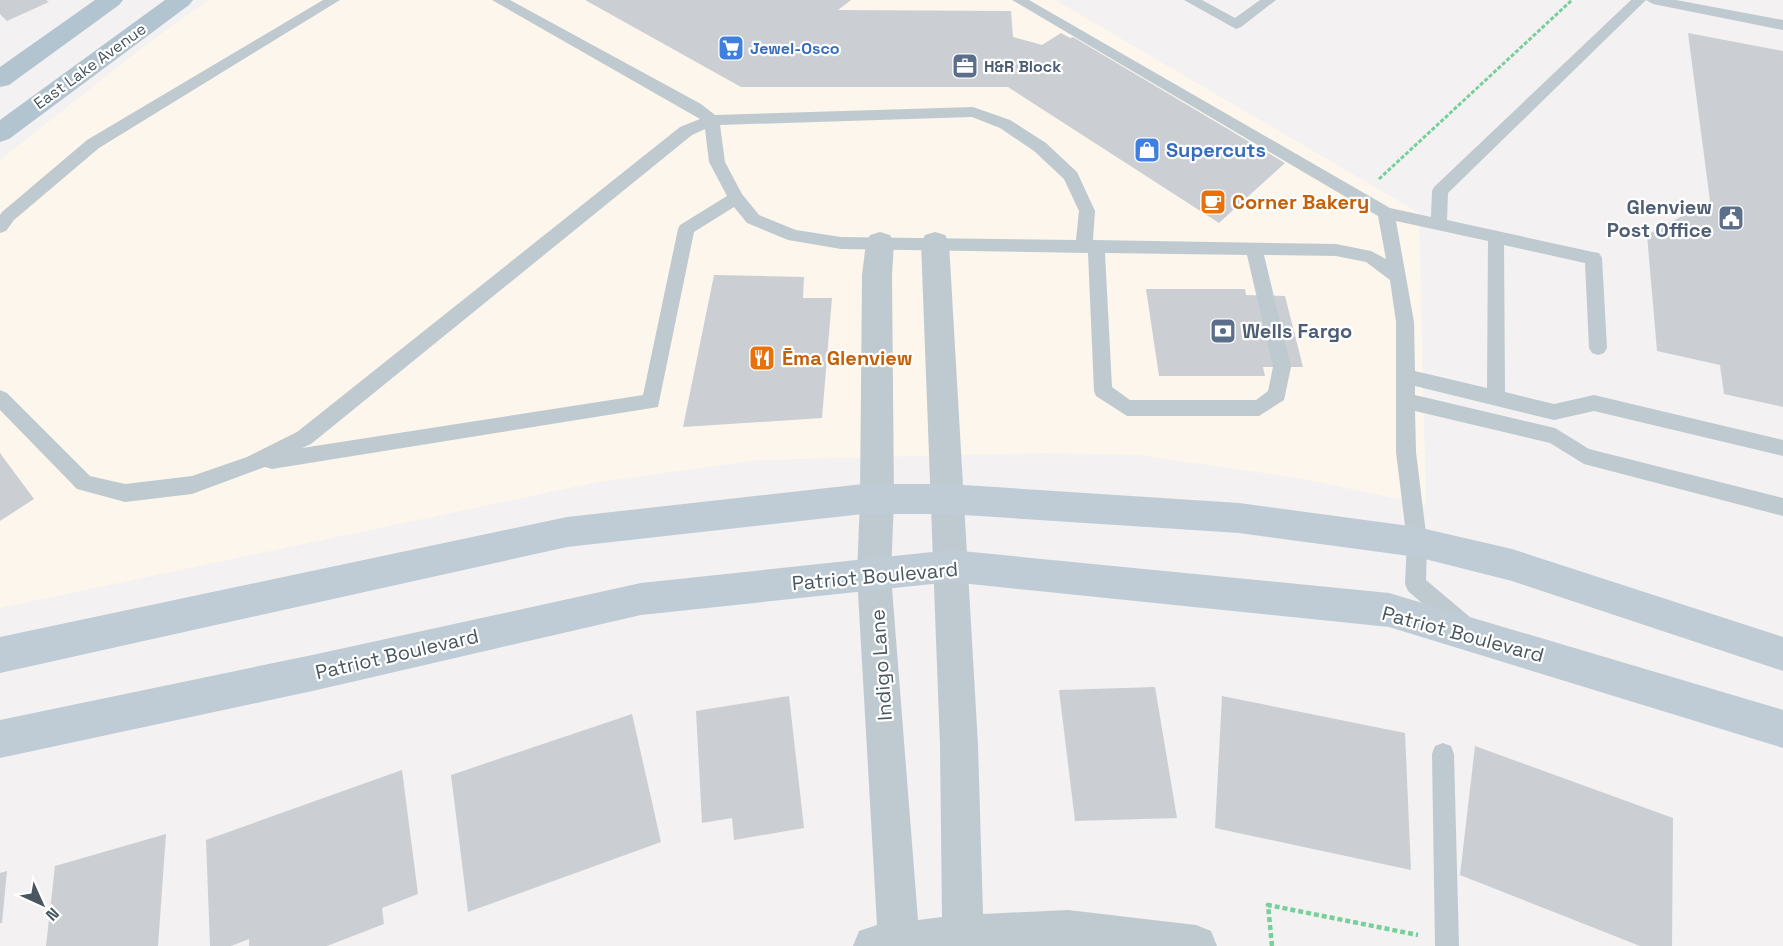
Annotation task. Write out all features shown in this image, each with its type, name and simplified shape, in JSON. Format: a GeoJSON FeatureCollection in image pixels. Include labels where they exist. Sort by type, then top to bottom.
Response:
{"type":"FeatureCollection","features":[{"type":"Feature","properties":{"kind":"main road"},"geometry":{"type":"LineString","coordinates":[[0,79],[111,0]]}},
{"type":"Feature","properties":{"kind":"main road","name":"East Lake Avenue"},"geometry":{"type":"LineString","coordinates":[[0,133],[181,0]]}},
{"type":"Feature","properties":{"kind":"main road"},"geometry":{"type":"LineString","coordinates":[[0,655],[567,532],[877,499],[948,499],[1239,518],[1417,542],[1512,565],[1783,654]]}},
{"type":"Feature","properties":{"kind":"main road","name":"Patriot Boulevard"},"geometry":{"type":"LineString","coordinates":[[0,739],[338,667],[640,599],[951,566],[1389,610],[1783,729]]}},
{"type":"Feature","properties":{"kind":"street","name":"Indigo Lane"},"geometry":{"type":"LineString","coordinates":[[880,243],[877,275],[877,499],[874,575],[886,944],[963,936],[1068,932],[1196,946]]}},
{"type":"Feature","properties":{"kind":"street"},"geometry":{"type":"LineString","coordinates":[[935,243],[959,745],[963,936]]}},
{"type":"Feature","properties":{"kind":"lane"},"geometry":{"type":"LineString","coordinates":[[0,227],[8,216],[93,144],[333,0]]}},
{"type":"Feature","properties":{"kind":"lane"},"geometry":{"type":"LineString","coordinates":[[499,0],[686,102],[712,120],[717,162],[736,198],[753,219],[794,236],[842,243],[1336,250],[1371,257],[1398,277]]}},
{"type":"Feature","properties":{"kind":"lane"},"geometry":{"type":"LineString","coordinates":[[1019,0],[1386,213],[1593,258],[1598,348]]}},
{"type":"Feature","properties":{"kind":"lane"},"geometry":{"type":"LineString","coordinates":[[1191,0],[1236,24],[1269,0]]}},
{"type":"Feature","properties":{"kind":"lane"},"geometry":{"type":"LineString","coordinates":[[1439,224],[1440,191],[1639,0]]}},
{"type":"Feature","properties":{"kind":"lane"},"geometry":{"type":"LineString","coordinates":[[1653,0],[1783,25]]}},
{"type":"Feature","properties":{"kind":"lane"},"geometry":{"type":"LineString","coordinates":[[0,398],[84,483],[125,493],[181,487],[254,463],[304,438],[686,131],[712,120],[973,112],[1005,124],[1040,147],[1071,176],[1087,212],[1103,392],[1127,408],[1259,408],[1277,395],[1282,367],[1254,248]]}},
{"type":"Feature","properties":{"kind":"lane"},"geometry":{"type":"LineString","coordinates":[[254,463],[651,402],[686,229],[736,198]]}},
{"type":"Feature","properties":{"kind":"lane"},"geometry":{"type":"LineString","coordinates":[[1386,213],[1405,322],[1406,452],[1417,542],[1415,584],[1474,635]]}},
{"type":"Feature","properties":{"kind":"lane"},"geometry":{"type":"LineString","coordinates":[[1496,237],[1496,398]]}},
{"type":"Feature","properties":{"kind":"lane"},"geometry":{"type":"LineString","coordinates":[[1406,376],[1554,412],[1594,403],[1783,448]]}},
{"type":"Feature","properties":{"kind":"lane"},"geometry":{"type":"LineString","coordinates":[[1406,401],[1555,436],[1584,456],[1783,507]]}},
{"type":"Feature","properties":{"kind":"lane"},"geometry":{"type":"LineString","coordinates":[[1554,412],[1555,436]]}},
{"type":"Feature","properties":{"kind":"lane"},"geometry":{"type":"LineString","coordinates":[[1443,754],[1447,944]]}},
{"type":"Feature","properties":{"kind":"path"},"geometry":{"type":"LineString","coordinates":[[1359,197],[1572,0]]}},
{"type":"Feature","properties":{"kind":"path"},"geometry":{"type":"LineString","coordinates":[[1272,946],[1268,904],[1447,944]]}},
{"type":"Feature","properties":{"kind":"shaded area"},"geometry":{"type":"Polygon","coordinates":[[[209,0],[1055,0],[1419,213],[1426,505],[1304,479],[1139,455],[1042,453],[759,460],[598,482],[0,608],[0,160],[151,41],[209,0]]]}},
{"type":"Feature","properties":{"kind":"building"},"geometry":{"type":"Polygon","coordinates":[[[0,0],[46,0],[49,2],[7,21],[0,14],[0,0]]]}},
{"type":"Feature","properties":{"kind":"building"},"geometry":{"type":"Polygon","coordinates":[[[585,0],[851,0],[838,10],[1011,11],[1013,37],[1042,45],[1061,33],[1070,38],[1073,37],[1285,163],[1219,223],[1008,87],[741,87],[585,0]]]}},
{"type":"Feature","properties":{"kind":"building","name":"Glenview Post Office"},"geometry":{"type":"Polygon","coordinates":[[[1688,33],[1783,51],[1783,407],[1724,394],[1720,365],[1657,351],[1647,235],[1710,201],[1688,33]]]}},
{"type":"Feature","properties":{"kind":"building","name":"Ēma Glenview"},"geometry":{"type":"Polygon","coordinates":[[[714,275],[804,277],[803,298],[832,298],[822,418],[683,427],[714,275]]]}},
{"type":"Feature","properties":{"kind":"building","name":"Wells Fargo"},"geometry":{"type":"Polygon","coordinates":[[[1146,289],[1245,289],[1246,295],[1285,296],[1303,367],[1263,367],[1265,376],[1159,376],[1146,289]]]}},
{"type":"Feature","properties":{"kind":"building"},"geometry":{"type":"Polygon","coordinates":[[[0,453],[34,499],[0,521],[0,453]]]}},
{"type":"Feature","properties":{"kind":"building"},"geometry":{"type":"Polygon","coordinates":[[[1155,687],[1177,818],[1075,821],[1059,690],[1155,687]]]}},
{"type":"Feature","properties":{"kind":"building"},"geometry":{"type":"Polygon","coordinates":[[[789,696],[804,828],[734,840],[732,818],[702,823],[696,711],[789,696]]]}},
{"type":"Feature","properties":{"kind":"building"},"geometry":{"type":"Polygon","coordinates":[[[1222,696],[1405,733],[1411,870],[1215,828],[1222,696]]]}},
{"type":"Feature","properties":{"kind":"building"},"geometry":{"type":"Polygon","coordinates":[[[632,714],[661,842],[468,912],[451,775],[632,714]]]}},
{"type":"Feature","properties":{"kind":"building"},"geometry":{"type":"Polygon","coordinates":[[[1475,746],[1673,818],[1672,946],[1640,946],[1460,875],[1475,746]]]}},
{"type":"Feature","properties":{"kind":"building"},"geometry":{"type":"Polygon","coordinates":[[[402,770],[418,894],[382,908],[384,924],[327,946],[249,946],[249,939],[231,946],[210,946],[206,840],[402,770]]]}},
{"type":"Feature","properties":{"kind":"building"},"geometry":{"type":"Polygon","coordinates":[[[166,834],[158,946],[46,946],[55,866],[166,834]]]}},
{"type":"Feature","properties":{"kind":"building"},"geometry":{"type":"Polygon","coordinates":[[[7,871],[2,923],[0,923],[0,873],[7,871]]]}},
{"type":"Feature","properties":{"kind":"place","name":"Jewel-Osco"},"geometry":{"type":"Point","coordinates":[731,48]}},
{"type":"Feature","properties":{"kind":"place","name":"H&R Block"},"geometry":{"type":"Point","coordinates":[965,66]}},
{"type":"Feature","properties":{"kind":"place","name":"Supercuts"},"geometry":{"type":"Point","coordinates":[1147,150]}},
{"type":"Feature","properties":{"kind":"place","name":"Corner Bakery"},"geometry":{"type":"Point","coordinates":[1213,202]}},
{"type":"Feature","properties":{"kind":"place","name":"Glenview Post Office"},"geometry":{"type":"Point","coordinates":[1731,218]}},
{"type":"Feature","properties":{"kind":"place","name":"Wells Fargo"},"geometry":{"type":"Point","coordinates":[1223,331]}},
{"type":"Feature","properties":{"kind":"place","name":"Ēma Glenview"},"geometry":{"type":"Point","coordinates":[762,358]}}]}
